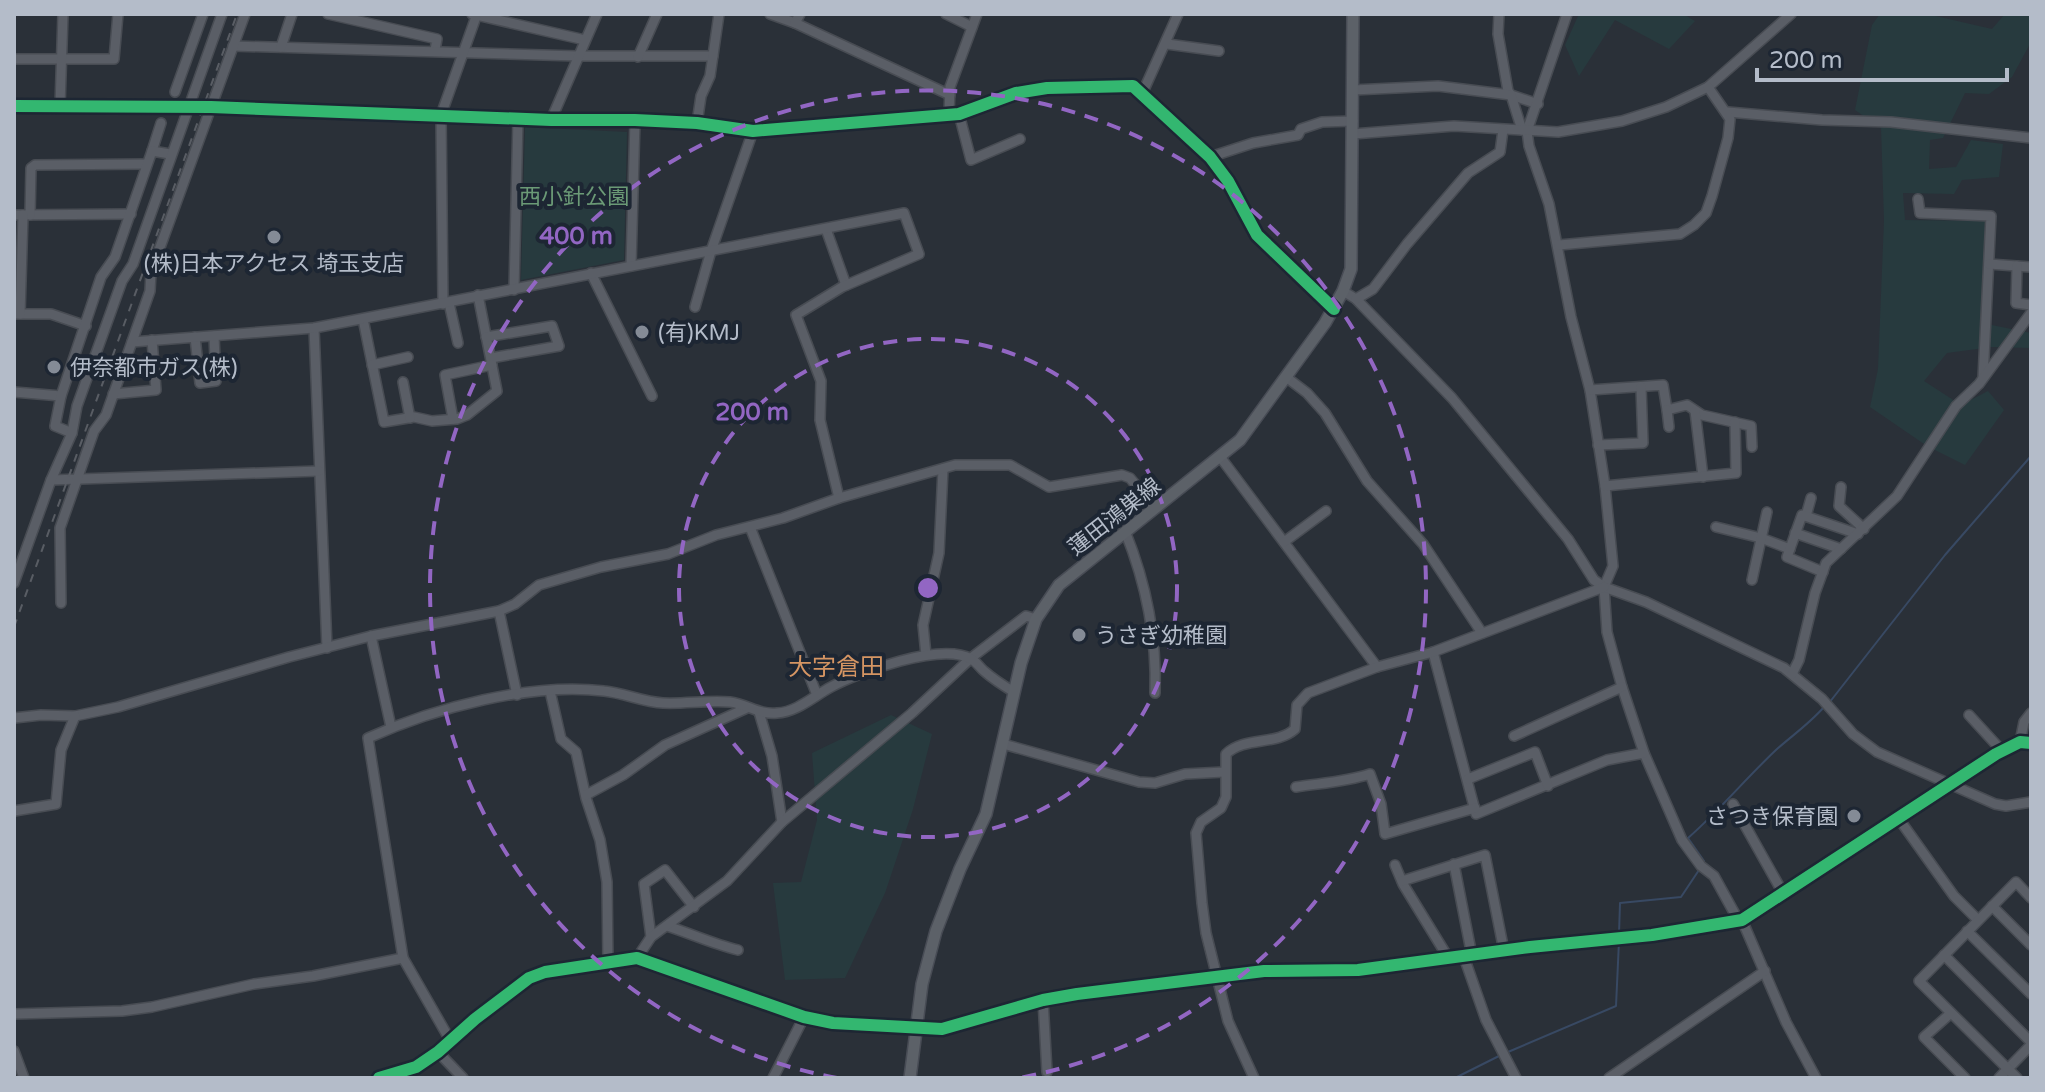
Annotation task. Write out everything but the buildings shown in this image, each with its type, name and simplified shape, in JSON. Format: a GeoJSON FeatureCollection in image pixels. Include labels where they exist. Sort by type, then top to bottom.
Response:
{"type":"FeatureCollection","features":[{"type":"Feature","properties":{"kind":"main road","name":"蓮田鴻巣線"},"geometry":{"type":"LineString","coordinates":[[910,1078],[922,984],[936,931],[986,814],[1021,663],[1036,619],[1059,585],[1240,440],[1334,309],[1343,291],[1351,269],[1353,14]]}},
{"type":"Feature","properties":{"kind":"street"},"geometry":{"type":"LineString","coordinates":[[60,106],[63,14]]}},
{"type":"Feature","properties":{"kind":"street"},"geometry":{"type":"LineString","coordinates":[[14,59],[114,59],[118,14]]}},
{"type":"Feature","properties":{"kind":"street"},"geometry":{"type":"LineString","coordinates":[[175,92],[203,14]]}},
{"type":"Feature","properties":{"kind":"street"},"geometry":{"type":"LineString","coordinates":[[14,583],[51,480],[72,433],[77,406],[122,281],[133,264],[222,14]]}},
{"type":"Feature","properties":{"kind":"street"},"geometry":{"type":"LineString","coordinates":[[61,603],[60,528],[94,431],[106,415],[150,291],[151,272],[245,14]]}},
{"type":"Feature","properties":{"kind":"street"},"geometry":{"type":"LineString","coordinates":[[281,47],[292,14]]}},
{"type":"Feature","properties":{"kind":"street"},"geometry":{"type":"LineString","coordinates":[[328,14],[437,39],[435,50]]}},
{"type":"Feature","properties":{"kind":"street"},"geometry":{"type":"LineString","coordinates":[[458,343],[446,304],[441,115],[476,14],[585,40]]}},
{"type":"Feature","properties":{"kind":"street"},"geometry":{"type":"LineString","coordinates":[[551,120],[597,14]]}},
{"type":"Feature","properties":{"kind":"street"},"geometry":{"type":"LineString","coordinates":[[638,57],[657,14]]}},
{"type":"Feature","properties":{"kind":"street"},"geometry":{"type":"LineString","coordinates":[[697,123],[713,56],[719,14]]}},
{"type":"Feature","properties":{"kind":"street"},"geometry":{"type":"LineString","coordinates":[[770,14],[797,19],[950,95]]}},
{"type":"Feature","properties":{"kind":"street"},"geometry":{"type":"LineString","coordinates":[[946,14],[972,27]]}},
{"type":"Feature","properties":{"kind":"street"},"geometry":{"type":"LineString","coordinates":[[977,14],[950,87],[954,114],[971,160],[1020,139]]}},
{"type":"Feature","properties":{"kind":"street"},"geometry":{"type":"LineString","coordinates":[[1142,94],[1178,14]]}},
{"type":"Feature","properties":{"kind":"street"},"geometry":{"type":"LineString","coordinates":[[1498,14],[1498,34],[1508,91],[1525,130],[1549,204],[1571,317],[1590,390],[1605,486],[1613,566],[1604,587],[1607,632],[1622,687],[1644,753],[1682,840],[1701,866],[1714,876],[1736,916],[1742,920],[1786,1022],[1816,1078]]}},
{"type":"Feature","properties":{"kind":"street"},"geometry":{"type":"LineString","coordinates":[[1525,130],[1538,104],[1567,14]]}},
{"type":"Feature","properties":{"kind":"street"},"geometry":{"type":"LineString","coordinates":[[1210,157],[1253,143],[1298,135],[1301,129],[1322,122],[1353,128],[1454,126],[1558,132],[1622,121],[1666,107],[1708,87],[1785,16]]}},
{"type":"Feature","properties":{"kind":"street"},"geometry":{"type":"LineString","coordinates":[[1167,44],[1219,51]]}},
{"type":"Feature","properties":{"kind":"street"},"geometry":{"type":"LineString","coordinates":[[233,46],[464,50],[578,56],[713,56]]}},
{"type":"Feature","properties":{"kind":"street"},"geometry":{"type":"LineString","coordinates":[[14,106],[211,107],[551,120],[635,120],[697,123],[753,131],[954,114],[1016,93],[1047,88],[1133,86],[1210,157],[1228,181],[1257,235],[1334,309]]}},
{"type":"Feature","properties":{"kind":"street"},"geometry":{"type":"LineString","coordinates":[[1353,90],[1438,86],[1511,95],[1538,104]]}},
{"type":"Feature","properties":{"kind":"street"},"geometry":{"type":"LineString","coordinates":[[1559,245],[1680,234],[1706,213],[1728,138],[1730,119],[1708,87]]}},
{"type":"Feature","properties":{"kind":"street"},"geometry":{"type":"LineString","coordinates":[[1728,112],[1891,122],[2031,138]]}},
{"type":"Feature","properties":{"kind":"street"},"geometry":{"type":"LineString","coordinates":[[514,290],[518,118]]}},
{"type":"Feature","properties":{"kind":"street"},"geometry":{"type":"LineString","coordinates":[[631,266],[635,120]]}},
{"type":"Feature","properties":{"kind":"street"},"geometry":{"type":"LineString","coordinates":[[72,433],[55,426],[61,396],[101,277],[115,257],[161,123]]}},
{"type":"Feature","properties":{"kind":"street"},"geometry":{"type":"LineString","coordinates":[[1356,299],[1373,289],[1468,173],[1500,152],[1503,130]]}},
{"type":"Feature","properties":{"kind":"street"},"geometry":{"type":"LineString","coordinates":[[695,307],[753,131]]}},
{"type":"Feature","properties":{"kind":"street"},"geometry":{"type":"LineString","coordinates":[[152,151],[170,154]]}},
{"type":"Feature","properties":{"kind":"street"},"geometry":{"type":"LineString","coordinates":[[86,326],[51,314],[17,314],[17,265],[31,168],[35,165],[147,164]]}},
{"type":"Feature","properties":{"kind":"street"},"geometry":{"type":"LineString","coordinates":[[1918,199],[1920,213],[1991,216],[1983,378]]}},
{"type":"Feature","properties":{"kind":"street"},"geometry":{"type":"LineString","coordinates":[[132,342],[314,328],[904,213],[919,254],[846,285],[796,315],[821,381],[820,420],[839,498]]}},
{"type":"Feature","properties":{"kind":"street"},"geometry":{"type":"LineString","coordinates":[[23,215],[131,214]]}},
{"type":"Feature","properties":{"kind":"street"},"geometry":{"type":"LineString","coordinates":[[826,229],[846,285]]}},
{"type":"Feature","properties":{"kind":"street"},"geometry":{"type":"LineString","coordinates":[[1989,264],[2030,267]]}},
{"type":"Feature","properties":{"kind":"street"},"geometry":{"type":"LineString","coordinates":[[2017,266],[2016,303],[2031,305]]}},
{"type":"Feature","properties":{"kind":"street"},"geometry":{"type":"LineString","coordinates":[[591,273],[652,396]]}},
{"type":"Feature","properties":{"kind":"street"},"geometry":{"type":"LineString","coordinates":[[1343,291],[1356,299],[1452,398],[1568,539],[1594,580],[1784,668],[1822,699],[1853,734],[1877,752],[1995,804],[2006,806],[2031,802]]}},
{"type":"Feature","properties":{"kind":"street"},"geometry":{"type":"LineString","coordinates":[[363,319],[384,422],[410,418],[432,421],[453,419],[467,415],[497,391],[478,295]]}},
{"type":"Feature","properties":{"kind":"street"},"geometry":{"type":"LineString","coordinates":[[1792,674],[1799,660],[1815,593],[1826,563],[1897,496],[1956,406],[1983,378],[2031,313]]}},
{"type":"Feature","properties":{"kind":"street"},"geometry":{"type":"LineString","coordinates":[[453,419],[445,375],[559,346],[552,326],[486,337]]}},
{"type":"Feature","properties":{"kind":"street"},"geometry":{"type":"LineString","coordinates":[[314,328],[327,648]]}},
{"type":"Feature","properties":{"kind":"street"},"geometry":{"type":"LineString","coordinates":[[195,337],[200,383],[216,381],[214,336]]}},
{"type":"Feature","properties":{"kind":"street"},"geometry":{"type":"LineString","coordinates":[[113,394],[156,390],[152,340]]}},
{"type":"Feature","properties":{"kind":"street"},"geometry":{"type":"LineString","coordinates":[[372,365],[408,357]]}},
{"type":"Feature","properties":{"kind":"street"},"geometry":{"type":"LineString","coordinates":[[1286,377],[1307,393],[1325,413],[1367,481],[1423,544],[1482,633]]}},
{"type":"Feature","properties":{"kind":"street"},"geometry":{"type":"LineString","coordinates":[[403,382],[410,418]]}},
{"type":"Feature","properties":{"kind":"street"},"geometry":{"type":"LineString","coordinates":[[1590,390],[1663,385],[1669,427]]}},
{"type":"Feature","properties":{"kind":"street"},"geometry":{"type":"LineString","coordinates":[[1598,445],[1643,443],[1641,387]]}},
{"type":"Feature","properties":{"kind":"street"},"geometry":{"type":"LineString","coordinates":[[14,392],[61,396]]}},
{"type":"Feature","properties":{"kind":"street"},"geometry":{"type":"LineString","coordinates":[[1667,410],[1687,405],[1702,415],[1751,426],[1752,447]]}},
{"type":"Feature","properties":{"kind":"street"},"geometry":{"type":"LineString","coordinates":[[1695,411],[1703,477]]}},
{"type":"Feature","properties":{"kind":"street"},"geometry":{"type":"LineString","coordinates":[[1605,486],[1736,473],[1735,422]]}},
{"type":"Feature","properties":{"kind":"street"},"geometry":{"type":"LineString","coordinates":[[1221,458],[1377,667]]}},
{"type":"Feature","properties":{"kind":"street"},"geometry":{"type":"LineString","coordinates":[[14,718],[75,716],[142,701],[371,636],[499,611],[515,604],[539,585],[601,567],[668,554],[716,535],[783,518],[912,475],[955,465],[1010,465],[1049,487],[1122,475],[1130,478],[1155,508]]}},
{"type":"Feature","properties":{"kind":"street"},"geometry":{"type":"LineString","coordinates":[[926,655],[923,625],[939,553],[943,469]]}},
{"type":"Feature","properties":{"kind":"street"},"geometry":{"type":"LineString","coordinates":[[51,480],[319,471]]}},
{"type":"Feature","properties":{"kind":"street"},"geometry":{"type":"LineString","coordinates":[[1841,487],[1839,506],[1861,531]]}},
{"type":"Feature","properties":{"kind":"street"},"geometry":{"type":"LineString","coordinates":[[1806,516],[1811,498]]}},
{"type":"Feature","properties":{"kind":"street"},"geometry":{"type":"LineString","coordinates":[[1284,542],[1326,511]]}},
{"type":"Feature","properties":{"kind":"street"},"geometry":{"type":"LineString","coordinates":[[1752,580],[1767,512]]}},
{"type":"Feature","properties":{"kind":"street"},"geometry":{"type":"LineString","coordinates":[[1823,572],[1787,557],[1802,515],[1861,531]]}},
{"type":"Feature","properties":{"kind":"street"},"geometry":{"type":"LineString","coordinates":[[750,527],[817,695]]}},
{"type":"Feature","properties":{"kind":"street"},"geometry":{"type":"LineString","coordinates":[[1716,527],[1790,549]]}},
{"type":"Feature","properties":{"kind":"street"},"geometry":{"type":"LineString","coordinates":[[1125,531],[1138,564],[1152,625],[1155,693]]}},
{"type":"Feature","properties":{"kind":"street"},"geometry":{"type":"LineString","coordinates":[[1795,533],[1841,549]]}},
{"type":"Feature","properties":{"kind":"street"},"geometry":{"type":"LineString","coordinates":[[1254,1078],[1228,1021],[1216,976],[1206,933],[1196,833],[1201,822],[1221,808],[1226,797],[1226,754],[1233,747],[1287,736],[1295,729],[1297,705],[1302,697],[1323,686],[1433,652],[1604,587]]}},
{"type":"Feature","properties":{"kind":"street"},"geometry":{"type":"LineString","coordinates":[[499,611],[517,695]]}},
{"type":"Feature","properties":{"kind":"street"},"geometry":{"type":"LineString","coordinates":[[637,958],[651,937],[727,881],[782,822],[912,713],[971,658],[1026,616],[1036,619]]}},
{"type":"Feature","properties":{"kind":"street"},"geometry":{"type":"LineString","coordinates":[[371,636],[391,727]]}},
{"type":"Feature","properties":{"kind":"street"},"geometry":{"type":"LineString","coordinates":[[1433,652],[1476,814],[1607,760],[1644,753]]}},
{"type":"Feature","properties":{"kind":"street"},"geometry":{"type":"LineString","coordinates":[[450,1040],[403,958],[368,738],[391,727],[470,702],[550,691],[605,691],[660,703],[733,702],[759,712],[776,714],[792,710],[865,672],[926,655],[971,658],[991,677],[1014,692]]}},
{"type":"Feature","properties":{"kind":"street"},"geometry":{"type":"LineString","coordinates":[[1514,736],[1622,687]]}},
{"type":"Feature","properties":{"kind":"street"},"geometry":{"type":"LineString","coordinates":[[550,691],[561,739],[576,752],[600,840],[607,882],[608,963]]}},
{"type":"Feature","properties":{"kind":"street"},"geometry":{"type":"LineString","coordinates":[[586,795],[623,775],[665,745],[747,708]]}},
{"type":"Feature","properties":{"kind":"street"},"geometry":{"type":"LineString","coordinates":[[759,712],[772,756],[782,822]]}},
{"type":"Feature","properties":{"kind":"street"},"geometry":{"type":"LineString","coordinates":[[2020,742],[2024,722],[2031,713]]}},
{"type":"Feature","properties":{"kind":"street"},"geometry":{"type":"LineString","coordinates":[[1969,715],[2002,751]]}},
{"type":"Feature","properties":{"kind":"street"},"geometry":{"type":"LineString","coordinates":[[14,811],[56,804],[61,750],[75,716]]}},
{"type":"Feature","properties":{"kind":"street"},"geometry":{"type":"LineString","coordinates":[[379,1078],[416,1067],[529,978],[545,972],[637,958],[804,1017],[833,1023],[915,1029],[955,1027],[1043,1000],[1216,976],[1294,969],[1358,970],[1652,935],[1742,920],[2002,751],[2020,742],[2031,743]]}},
{"type":"Feature","properties":{"kind":"street"},"geometry":{"type":"LineString","coordinates":[[1003,744],[1139,782],[1155,783],[1185,774],[1224,772]]}},
{"type":"Feature","properties":{"kind":"street"},"geometry":{"type":"LineString","coordinates":[[1468,779],[1535,752],[1548,786]]}},
{"type":"Feature","properties":{"kind":"street"},"geometry":{"type":"LineString","coordinates":[[1296,787],[1338,783],[1370,774],[1381,804],[1385,834],[1475,808]]}},
{"type":"Feature","properties":{"kind":"street"},"geometry":{"type":"LineString","coordinates":[[1733,804],[1783,893]]}},
{"type":"Feature","properties":{"kind":"street"},"geometry":{"type":"LineString","coordinates":[[1899,819],[1954,896],[1978,920]]}},
{"type":"Feature","properties":{"kind":"street"},"geometry":{"type":"LineString","coordinates":[[1402,881],[1485,855],[1504,951]]}},
{"type":"Feature","properties":{"kind":"street"},"geometry":{"type":"LineString","coordinates":[[1454,864],[1468,957],[1486,1020],[1516,1078]]}},
{"type":"Feature","properties":{"kind":"street"},"geometry":{"type":"LineString","coordinates":[[1395,865],[1449,959]]}},
{"type":"Feature","properties":{"kind":"street"},"geometry":{"type":"LineString","coordinates":[[651,937],[644,884],[665,870],[694,907]]}},
{"type":"Feature","properties":{"kind":"street"},"geometry":{"type":"LineString","coordinates":[[2017,1078],[1919,981],[2016,882],[2031,898]]}},
{"type":"Feature","properties":{"kind":"street"},"geometry":{"type":"LineString","coordinates":[[1992,906],[2031,945]]}},
{"type":"Feature","properties":{"kind":"street"},"geometry":{"type":"LineString","coordinates":[[667,926],[702,937],[710,944],[738,950]]}},
{"type":"Feature","properties":{"kind":"street"},"geometry":{"type":"LineString","coordinates":[[1967,931],[2031,994]]}},
{"type":"Feature","properties":{"kind":"street"},"geometry":{"type":"LineString","coordinates":[[1944,955],[2031,1043],[1999,1078]]}},
{"type":"Feature","properties":{"kind":"street"},"geometry":{"type":"LineString","coordinates":[[14,1014],[137,1009],[254,984],[403,958]]}},
{"type":"Feature","properties":{"kind":"street"},"geometry":{"type":"LineString","coordinates":[[1609,1078],[1765,971]]}},
{"type":"Feature","properties":{"kind":"street"},"geometry":{"type":"LineString","coordinates":[[1043,1000],[1047,1072]]}},
{"type":"Feature","properties":{"kind":"street"},"geometry":{"type":"LineString","coordinates":[[1951,1013],[1924,1037],[1965,1078]]}},
{"type":"Feature","properties":{"kind":"street"},"geometry":{"type":"LineString","coordinates":[[773,1078],[804,1017]]}},
{"type":"Feature","properties":{"kind":"street"},"geometry":{"type":"LineString","coordinates":[[14,1051],[24,1078]]}},
{"type":"Feature","properties":{"kind":"street"},"geometry":{"type":"LineString","coordinates":[[438,1052],[463,1078]]}},
{"type":"Feature","properties":{"kind":"green space"},"geometry":{"type":"Polygon","coordinates":[[[1579,14],[1683,14],[1695,21],[1669,49],[1615,20],[1579,76],[1565,45],[1579,14]]]}},
{"type":"Feature","properties":{"kind":"green space"},"geometry":{"type":"Polygon","coordinates":[[[1880,14],[1927,14],[1992,29],[2005,14],[2031,14],[2031,42],[2012,77],[1989,94],[1965,93],[1943,138],[1930,140],[1929,169],[1956,167],[1971,140],[2003,144],[1999,177],[1962,180],[1954,194],[1903,193],[1905,220],[1985,221],[1982,323],[2031,333],[2031,348],[1992,347],[1947,353],[1924,381],[1961,405],[1988,391],[2004,410],[1965,465],[1927,446],[1870,407],[1878,369],[1884,220],[1881,128],[1855,110],[1872,25],[1880,14]]]}},
{"type":"Feature","properties":{"kind":"green space","name":"西小針公園"},"geometry":{"type":"Polygon","coordinates":[[[525,127],[627,132],[624,260],[521,280],[525,127]]]}},
{"type":"Feature","properties":{"kind":"green space"},"geometry":{"type":"Polygon","coordinates":[[[891,715],[932,734],[913,809],[885,893],[845,978],[785,980],[773,883],[801,882],[817,820],[812,753],[891,715]]]}},
{"type":"Feature","properties":{"kind":"waterway"},"geometry":{"type":"LineString","coordinates":[[1829,703],[1945,555],[2031,456]]}},
{"type":"Feature","properties":{"kind":"waterway"},"geometry":{"type":"LineString","coordinates":[[1704,861],[1688,838],[1824,707]]}},
{"type":"Feature","properties":{"kind":"waterway"},"geometry":{"type":"LineString","coordinates":[[1619,934],[1620,903],[1681,897],[1699,870]]}},
{"type":"Feature","properties":{"kind":"waterway"},"geometry":{"type":"LineString","coordinates":[[1508,1052],[1616,1006],[1619,941]]}},
{"type":"Feature","properties":{"kind":"waterway"},"geometry":{"type":"LineString","coordinates":[[1455,1078],[1499,1056]]}},
{"type":"Feature","properties":{"kind":"railway"},"geometry":{"type":"LineString","coordinates":[[14,627],[237,14]]}},
{"type":"Feature","properties":{"kind":"cycle path"},"geometry":{"type":"LineString","coordinates":[[14,106],[211,107],[551,120],[635,120],[697,123],[753,131],[959,114],[1016,93],[1047,88],[1133,86],[1210,157],[1228,181],[1257,235],[1334,309]]}},
{"type":"Feature","properties":{"kind":"cycle path"},"geometry":{"type":"LineString","coordinates":[[379,1078],[416,1067],[529,978],[545,972],[637,958],[804,1017],[833,1023],[942,1029],[1043,1000],[1077,994],[1264,971],[1358,970],[1530,947],[1652,935],[1742,920],[1996,754],[2020,742],[2031,743]]}},
{"type":"Feature","properties":{"kind":"place","name":"(株)日本アクセス 埼玉支店"},"geometry":{"type":"Point","coordinates":[274,237]}},
{"type":"Feature","properties":{"kind":"place","name":"(有)KMJ"},"geometry":{"type":"Point","coordinates":[642,332]}},
{"type":"Feature","properties":{"kind":"place","name":"伊奈都市ガス(株)"},"geometry":{"type":"Point","coordinates":[54,367]}},
{"type":"Feature","properties":{"kind":"place","name":"うさぎ幼稚園"},"geometry":{"type":"Point","coordinates":[1079,635]}},
{"type":"Feature","properties":{"kind":"place","name":"さつき保育園"},"geometry":{"type":"Point","coordinates":[1854,816]}},
{"type":"Feature","properties":{"kind":"district","name":"大字倉田"},"geometry":{"type":"Point","coordinates":[836,667]}}]}
